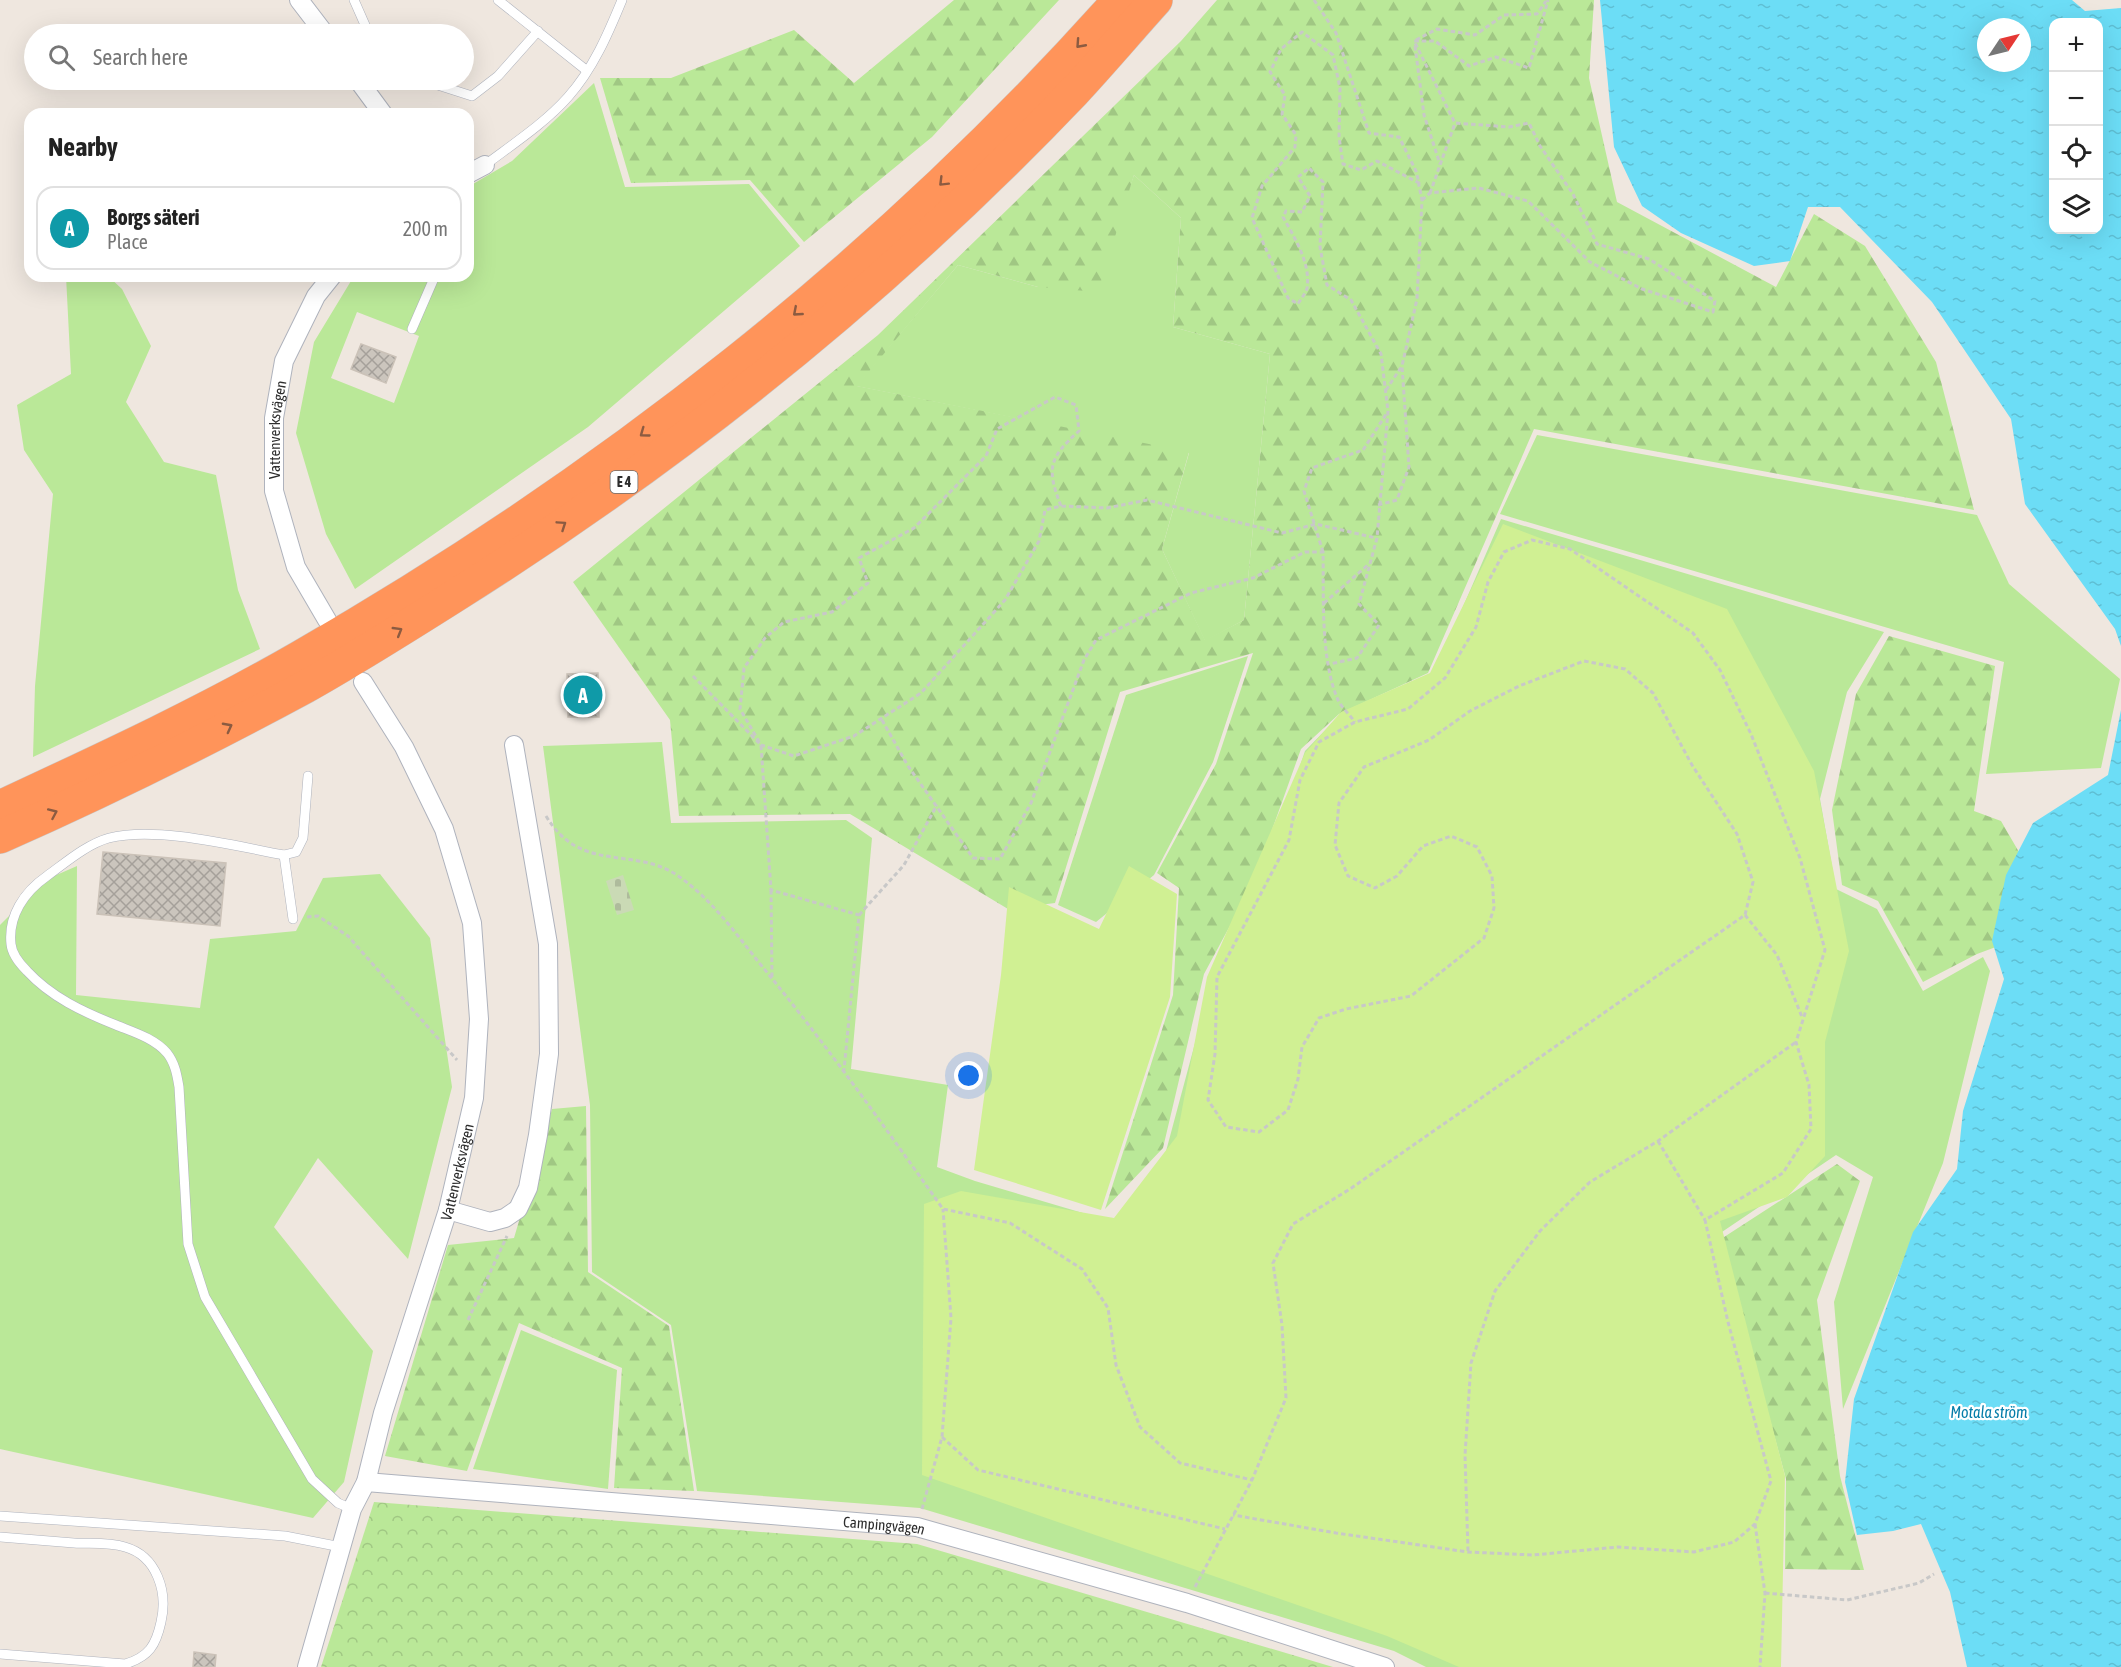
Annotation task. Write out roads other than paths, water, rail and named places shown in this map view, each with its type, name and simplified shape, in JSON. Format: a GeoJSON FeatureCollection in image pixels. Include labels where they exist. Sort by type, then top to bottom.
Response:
{"type":"FeatureCollection","features":[{"type":"Feature","properties":{"kind":"highway","name":"E 4"},"geometry":{"type":"LineString","coordinates":[[0,807],[142,741],[297,659],[487,543],[572,485],[664,418],[786,321],[927,199],[1054,74],[1119,0]]}},
{"type":"Feature","properties":{"kind":"highway","name":"E 4"},"geometry":{"type":"LineString","coordinates":[[0,837],[151,768],[307,686],[502,566],[662,454],[804,342],[944,221],[1075,91],[1156,0]]}},
{"type":"Feature","properties":{"kind":"street"},"geometry":{"type":"LineString","coordinates":[[299,0],[317,24]]}},
{"type":"Feature","properties":{"kind":"street"},"geometry":{"type":"LineString","coordinates":[[365,90],[379,108]]}},
{"type":"Feature","properties":{"kind":"street"},"geometry":{"type":"LineString","coordinates":[[474,171],[485,165]]}},
{"type":"Feature","properties":{"kind":"street","name":"Vattenverksvägen"},"geometry":{"type":"LineString","coordinates":[[327,282],[316,296],[284,361],[274,418],[274,491],[296,567],[327,620]]}},
{"type":"Feature","properties":{"kind":"street","name":"Vattenverksvägen"},"geometry":{"type":"LineString","coordinates":[[307,1667],[352,1509],[366,1482],[383,1413],[448,1210],[474,1098],[479,1019],[472,923],[444,829],[404,747],[363,682]]}},
{"type":"Feature","properties":{"kind":"street"},"geometry":{"type":"LineString","coordinates":[[448,1210],[490,1222],[505,1218],[518,1209],[528,1188],[549,1054],[548,944],[514,745]]}},
{"type":"Feature","properties":{"kind":"street","name":"Campingvägen"},"geometry":{"type":"LineString","coordinates":[[366,1482],[917,1527],[1187,1603],[1385,1667]]}},
{"type":"Feature","properties":{"kind":"lane"},"geometry":{"type":"LineString","coordinates":[[354,0],[365,24]]}},
{"type":"Feature","properties":{"kind":"lane"},"geometry":{"type":"LineString","coordinates":[[498,0],[586,70]]}},
{"type":"Feature","properties":{"kind":"lane"},"geometry":{"type":"LineString","coordinates":[[485,165],[569,97],[601,50],[622,0]]}},
{"type":"Feature","properties":{"kind":"lane"},"geometry":{"type":"LineString","coordinates":[[453,90],[472,96],[498,76],[538,32]]}},
{"type":"Feature","properties":{"kind":"lane"},"geometry":{"type":"LineString","coordinates":[[412,329],[432,282]]}},
{"type":"Feature","properties":{"kind":"lane"},"geometry":{"type":"LineString","coordinates":[[308,776],[303,838],[296,852],[284,855],[147,833],[107,838],[75,856],[38,882],[17,906],[11,926],[11,947],[19,962],[40,986],[62,1000],[143,1035],[167,1053],[176,1070],[179,1087],[188,1244],[205,1297],[312,1479],[338,1503],[352,1509]]}},
{"type":"Feature","properties":{"kind":"lane"},"geometry":{"type":"LineString","coordinates":[[284,855],[293,919]]}},
{"type":"Feature","properties":{"kind":"lane"},"geometry":{"type":"LineString","coordinates":[[0,1516],[285,1536],[341,1546]]}},
{"type":"Feature","properties":{"kind":"lane"},"geometry":{"type":"LineString","coordinates":[[0,1537],[124,1547],[144,1556],[154,1569],[161,1584],[162,1618],[156,1641],[150,1652],[141,1660],[125,1664],[0,1654]]}},
{"type":"Feature","properties":{"kind":"water"},"geometry":{"type":"Polygon","coordinates":[[[1600,0],[2072,0],[2085,11],[2121,8],[2121,646],[2115,629],[2025,504],[2011,419],[1932,302],[1840,207],[1808,207],[1790,261],[1754,266],[1681,233],[1642,206],[1614,147],[1600,0]]]}},
{"type":"Feature","properties":{"kind":"water","name":"Motala ström"},"geometry":{"type":"Polygon","coordinates":[[[2121,710],[2121,1667],[1967,1667],[1950,1592],[1921,1524],[1893,1531],[1857,1535],[1845,1482],[1854,1399],[1913,1232],[1957,1169],[1963,1111],[2004,979],[1992,941],[2006,875],[2033,823],[2108,775],[2121,710]]]}},
{"type":"Feature","properties":{"kind":"place","name":"Borgs säteri"},"geometry":{"type":"Point","coordinates":[583,695]}}]}
